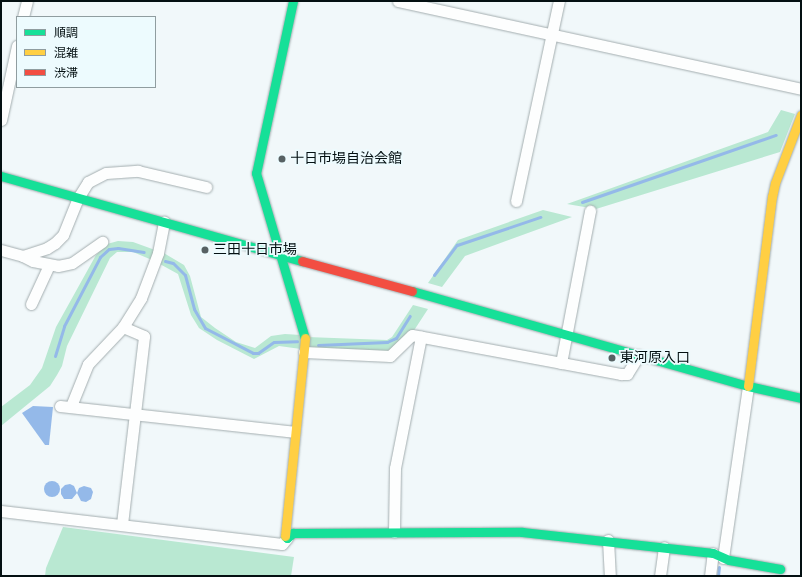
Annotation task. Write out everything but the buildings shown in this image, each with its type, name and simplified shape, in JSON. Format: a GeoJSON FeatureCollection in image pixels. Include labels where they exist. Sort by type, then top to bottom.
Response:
{"type":"FeatureCollection","features":[{"type":"Feature","properties":{"kind":"street"},"geometry":{"type":"LineString","coordinates":[[23,16],[27,1]]}},
{"type":"Feature","properties":{"kind":"street"},"geometry":{"type":"LineString","coordinates":[[287,538],[284,535],[294,432],[304,352],[304,334],[282,255],[256,173],[292,1]]}},
{"type":"Feature","properties":{"kind":"street"},"geometry":{"type":"LineString","coordinates":[[398,1],[801,89]]}},
{"type":"Feature","properties":{"kind":"street"},"geometry":{"type":"LineString","coordinates":[[516,201],[559,1]]}},
{"type":"Feature","properties":{"kind":"street"},"geometry":{"type":"LineString","coordinates":[[1,120],[16,51]]}},
{"type":"Feature","properties":{"kind":"street"},"geometry":{"type":"LineString","coordinates":[[723,558],[748,386],[772,197],[775,183],[801,114]]}},
{"type":"Feature","properties":{"kind":"street"},"geometry":{"type":"LineString","coordinates":[[23,256],[47,248],[63,235],[78,198],[88,182],[106,173],[138,171],[206,187]]}},
{"type":"Feature","properties":{"kind":"street"},"geometry":{"type":"LineString","coordinates":[[1,176],[748,386],[801,398]]}},
{"type":"Feature","properties":{"kind":"street"},"geometry":{"type":"LineString","coordinates":[[561,363],[590,212]]}},
{"type":"Feature","properties":{"kind":"street"},"geometry":{"type":"LineString","coordinates":[[164,222],[158,253],[141,298],[123,327],[88,364],[65,406],[294,432]]}},
{"type":"Feature","properties":{"kind":"street"},"geometry":{"type":"LineString","coordinates":[[1,250],[23,256],[33,261],[58,266],[72,263],[102,242]]}},
{"type":"Feature","properties":{"kind":"street"},"geometry":{"type":"LineString","coordinates":[[31,304],[50,265]]}},
{"type":"Feature","properties":{"kind":"street"},"geometry":{"type":"LineString","coordinates":[[122,524],[144,336],[123,327]]}},
{"type":"Feature","properties":{"kind":"street"},"geometry":{"type":"LineString","coordinates":[[304,352],[390,356],[412,335],[621,374],[627,374],[639,355]]}},
{"type":"Feature","properties":{"kind":"street"},"geometry":{"type":"LineString","coordinates":[[394,532],[395,468],[421,337]]}},
{"type":"Feature","properties":{"kind":"street"},"geometry":{"type":"LineString","coordinates":[[1,511],[122,524],[282,544],[293,533],[522,532],[608,540],[712,553],[723,558],[780,569]]}},
{"type":"Feature","properties":{"kind":"street"},"geometry":{"type":"LineString","coordinates":[[608,540],[610,576]]}},
{"type":"Feature","properties":{"kind":"street"},"geometry":{"type":"LineString","coordinates":[[660,576],[664,547]]}},
{"type":"Feature","properties":{"kind":"street"},"geometry":{"type":"LineString","coordinates":[[710,576],[712,553]]}},
{"type":"Feature","properties":{"kind":"green space"},"geometry":{"type":"Polygon","coordinates":[[[781,110],[795,114],[780,152],[596,209],[567,204],[768,132],[781,110]]]}},
{"type":"Feature","properties":{"kind":"green space"},"geometry":{"type":"Polygon","coordinates":[[[543,210],[572,217],[465,256],[442,287],[428,283],[458,240],[543,210]]]}},
{"type":"Feature","properties":{"kind":"green space"},"geometry":{"type":"Polygon","coordinates":[[[118,241],[133,242],[155,250],[152,260],[133,252],[117,252],[110,258],[67,346],[62,366],[50,386],[1,426],[1,407],[30,385],[42,368],[56,327],[96,255],[107,244],[118,241]]]}},
{"type":"Feature","properties":{"kind":"green space"},"geometry":{"type":"Polygon","coordinates":[[[162,252],[184,265],[190,276],[201,317],[215,328],[236,342],[255,348],[271,336],[285,334],[301,335],[301,349],[279,346],[254,359],[217,340],[199,328],[191,315],[178,274],[158,263],[162,252]]]}},
{"type":"Feature","properties":{"kind":"green space"},"geometry":{"type":"Polygon","coordinates":[[[413,305],[428,309],[413,332],[389,352],[306,351],[307,337],[387,340],[392,337],[413,305]]]}},
{"type":"Feature","properties":{"kind":"green space"},"geometry":{"type":"Polygon","coordinates":[[[63,527],[294,557],[291,576],[45,576],[46,568],[63,527]]]}},
{"type":"Feature","properties":{"kind":"water"},"geometry":{"type":"Polygon","coordinates":[[[33,406],[53,407],[49,445],[45,445],[22,413],[33,406]]]}},
{"type":"Feature","properties":{"kind":"water"},"geometry":{"type":"Polygon","coordinates":[[[52,481],[58,483],[60,489],[58,495],[52,497],[46,495],[44,489],[46,483],[52,481]]]}},
{"type":"Feature","properties":{"kind":"water"},"geometry":{"type":"Polygon","coordinates":[[[70,484],[74,486],[77,493],[72,499],[64,499],[61,494],[61,489],[65,485],[70,484]]]}},
{"type":"Feature","properties":{"kind":"water"},"geometry":{"type":"Polygon","coordinates":[[[84,486],[91,488],[93,492],[91,499],[86,502],[81,501],[77,493],[79,488],[84,486]]]}},
{"type":"Feature","properties":{"kind":"waterway"},"geometry":{"type":"LineString","coordinates":[[582,202],[776,135]]}},
{"type":"Feature","properties":{"kind":"waterway"},"geometry":{"type":"LineString","coordinates":[[434,275],[457,245],[540,217]]}},
{"type":"Feature","properties":{"kind":"waterway"},"geometry":{"type":"LineString","coordinates":[[55,356],[64,326],[100,257],[109,249],[118,248],[144,252]]}},
{"type":"Feature","properties":{"kind":"waterway"},"geometry":{"type":"LineString","coordinates":[[165,261],[173,263],[185,275],[194,309],[205,328],[253,353],[258,353],[274,342],[297,341]]}},
{"type":"Feature","properties":{"kind":"waterway"},"geometry":{"type":"LineString","coordinates":[[318,345],[387,342],[396,338],[410,316]]}},
{"type":"Feature","properties":{"kind":"waterway"},"geometry":{"type":"LineString","coordinates":[[718,576],[719,567]]}},
{"type":"Feature","properties":{"kind":"traffic: fast"},"geometry":{"type":"LineString","coordinates":[[293,1],[256,173],[305,338]]}},
{"type":"Feature","properties":{"kind":"traffic: fast"},"geometry":{"type":"LineString","coordinates":[[1,176],[302,261]]}},
{"type":"Feature","properties":{"kind":"traffic: fast"},"geometry":{"type":"LineString","coordinates":[[412,291],[748,386],[801,398]]}},
{"type":"Feature","properties":{"kind":"traffic: fast"},"geometry":{"type":"LineString","coordinates":[[285,536],[287,538],[293,533],[522,532],[713,553],[729,560],[780,569]]}},
{"type":"Feature","properties":{"kind":"traffic: slow"},"geometry":{"type":"LineString","coordinates":[[748,386],[772,197],[775,183],[801,115]]}},
{"type":"Feature","properties":{"kind":"traffic: slow"},"geometry":{"type":"LineString","coordinates":[[285,536],[305,338]]}},
{"type":"Feature","properties":{"kind":"traffic: jam"},"geometry":{"type":"LineString","coordinates":[[302,261],[412,291]]}},
{"type":"Feature","properties":{"kind":"place","name":"十日市場自治会館"},"geometry":{"type":"Point","coordinates":[282,159]}},
{"type":"Feature","properties":{"kind":"place","name":"三田十日市場"},"geometry":{"type":"Point","coordinates":[205,250]}},
{"type":"Feature","properties":{"kind":"place","name":"東河原入口"},"geometry":{"type":"Point","coordinates":[612,358]}}]}
